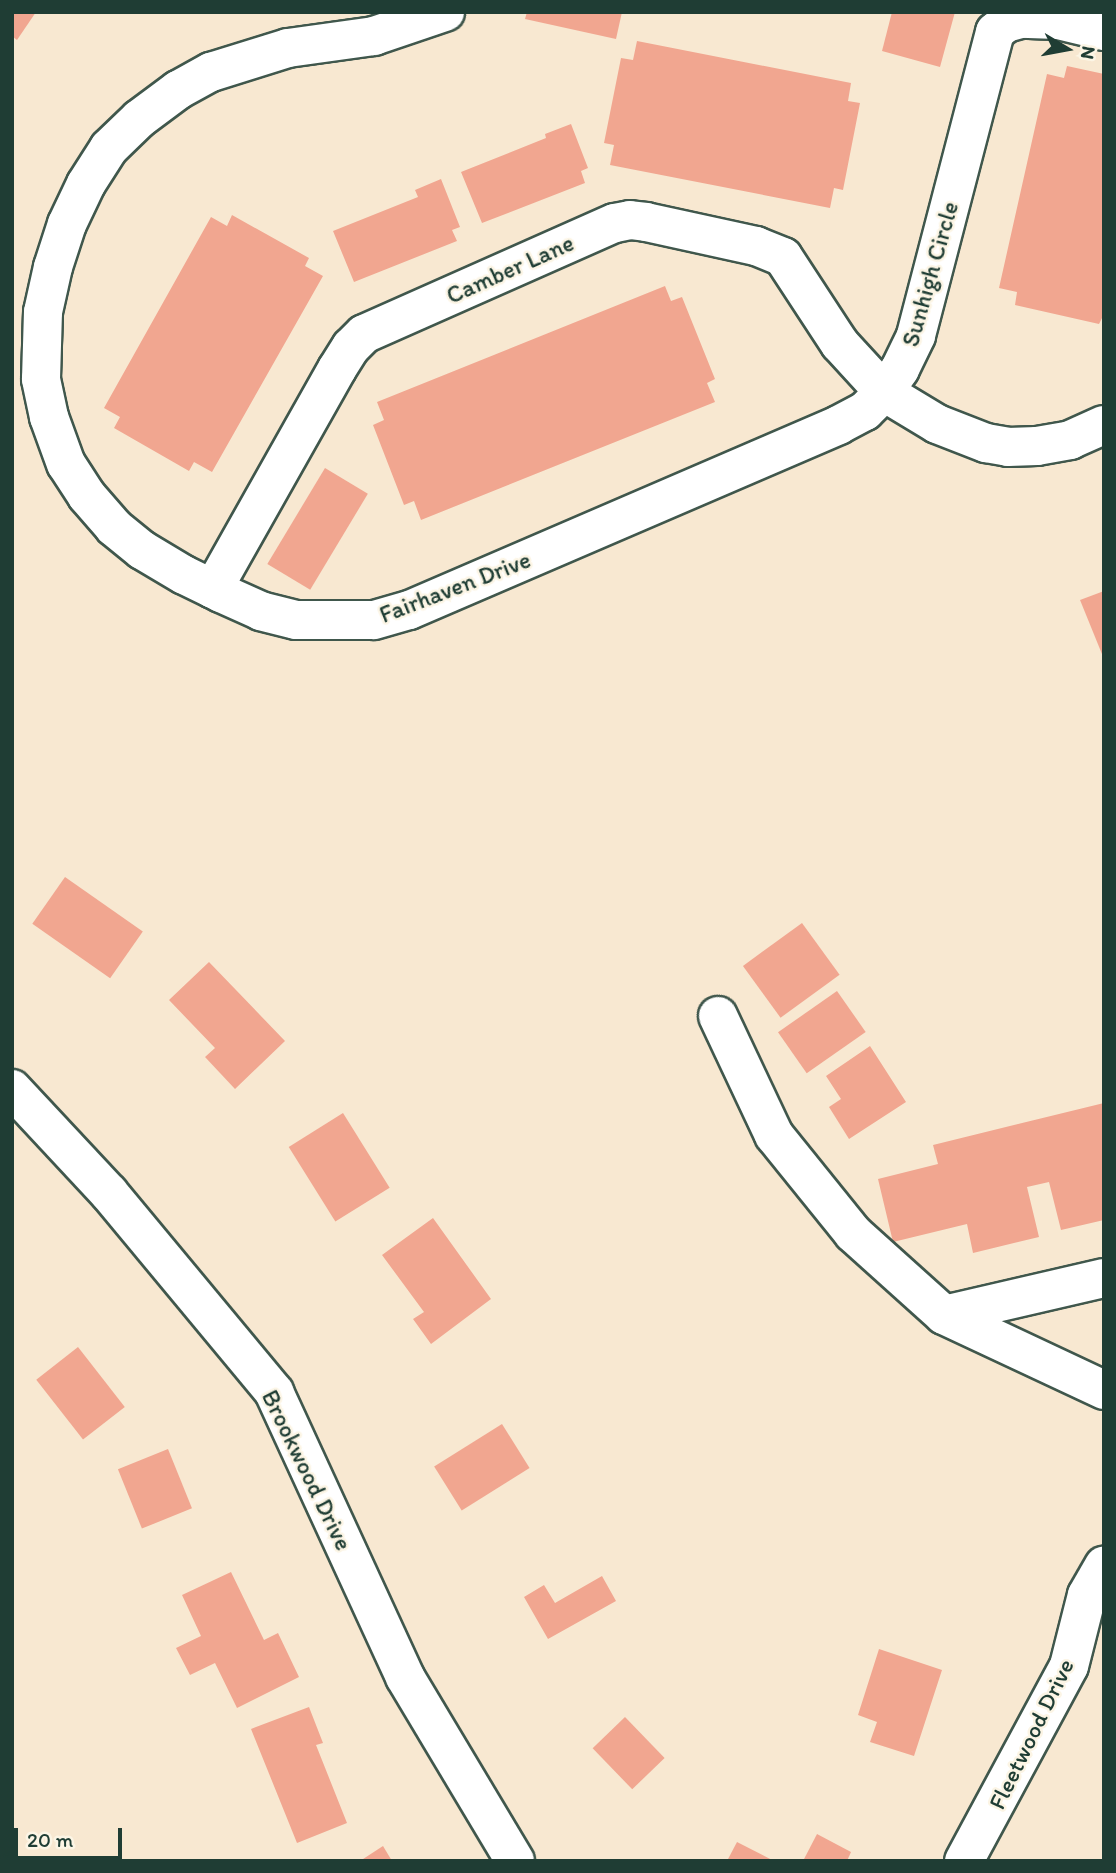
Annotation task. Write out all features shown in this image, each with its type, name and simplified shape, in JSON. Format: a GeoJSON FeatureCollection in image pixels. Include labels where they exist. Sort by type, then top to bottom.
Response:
{"type":"FeatureCollection","features":[{"type":"Feature","properties":{"kind":"street","name":"Fairhaven Drive"},"geometry":{"type":"LineString","coordinates":[[445,12],[405,18],[374,36],[288,48],[211,72],[178,90],[139,119],[109,148],[86,184],[67,224],[52,267],[43,312],[41,379],[49,417],[66,464],[87,496],[114,527],[142,550],[213,589],[261,611],[296,620],[373,620],[409,610],[839,425],[865,411],[884,392]]}},
{"type":"Feature","properties":{"kind":"street","name":"Sunhigh Circle"},"geometry":{"type":"LineString","coordinates":[[884,392],[900,369],[916,336],[995,32],[1006,23],[1021,19],[1058,20],[1104,31]]}},
{"type":"Feature","properties":{"kind":"street","name":"Camber Lane"},"geometry":{"type":"LineString","coordinates":[[213,589],[337,369],[351,347],[364,334],[615,223],[630,219],[646,222],[756,246],[783,257],[839,344],[859,369],[884,392]]}},
{"type":"Feature","properties":{"kind":"street"},"geometry":{"type":"LineString","coordinates":[[884,392],[937,424],[986,443],[1008,447],[1037,446],[1070,440],[1104,425]]}},
{"type":"Feature","properties":{"kind":"street"},"geometry":{"type":"LineString","coordinates":[[718,1016],[774,1135],[853,1233],[944,1315],[1104,1390]]}},
{"type":"Feature","properties":{"kind":"street","name":"Brookwood Drive"},"geometry":{"type":"LineString","coordinates":[[12,1089],[109,1193],[274,1392],[405,1677],[515,1861]]}},
{"type":"Feature","properties":{"kind":"street"},"geometry":{"type":"LineString","coordinates":[[944,1315],[1104,1278]]}},
{"type":"Feature","properties":{"kind":"street","name":"Fleetwood Drive"},"geometry":{"type":"LineString","coordinates":[[964,1861],[1086,1660],[1087,1595],[1104,1564]]}},
{"type":"Feature","properties":{"kind":"building"},"geometry":{"type":"Polygon","coordinates":[[[12,12],[36,12],[17,40],[12,36],[12,12]]]}},
{"type":"Feature","properties":{"kind":"building"},"geometry":{"type":"Polygon","coordinates":[[[527,12],[622,12],[616,39],[525,19],[527,12]]]}},
{"type":"Feature","properties":{"kind":"building"},"geometry":{"type":"Polygon","coordinates":[[[892,12],[955,12],[940,67],[882,51],[892,12]]]}},
{"type":"Feature","properties":{"kind":"building"},"geometry":{"type":"Polygon","coordinates":[[[637,41],[851,83],[848,101],[860,103],[843,190],[834,188],[830,208],[610,165],[614,145],[604,143],[621,58],[633,60],[637,41]]]}},
{"type":"Feature","properties":{"kind":"building"},"geometry":{"type":"Polygon","coordinates":[[[1067,66],[1104,74],[1104,314],[1099,324],[1015,305],[1017,292],[999,288],[1047,74],[1064,78],[1067,66]]]}},
{"type":"Feature","properties":{"kind":"building"},"geometry":{"type":"Polygon","coordinates":[[[571,124],[588,168],[581,171],[585,183],[482,223],[461,172],[546,138],[545,134],[571,124]]]}},
{"type":"Feature","properties":{"kind":"building"},"geometry":{"type":"Polygon","coordinates":[[[441,179],[460,227],[452,230],[457,241],[354,282],[333,231],[418,197],[415,190],[441,179]]]}},
{"type":"Feature","properties":{"kind":"building"},"geometry":{"type":"Polygon","coordinates":[[[232,215],[309,258],[305,266],[323,276],[212,472],[194,462],[189,471],[114,428],[120,417],[104,408],[211,217],[227,226],[232,215]]]}},
{"type":"Feature","properties":{"kind":"building"},"geometry":{"type":"Polygon","coordinates":[[[665,286],[671,301],[682,297],[715,379],[707,383],[715,402],[421,520],[414,501],[404,505],[373,425],[384,420],[377,402],[665,286]]]}},
{"type":"Feature","properties":{"kind":"building"},"geometry":{"type":"Polygon","coordinates":[[[325,468],[368,494],[310,590],[267,564],[325,468]]]}},
{"type":"Feature","properties":{"kind":"building"},"geometry":{"type":"Polygon","coordinates":[[[1104,591],[1104,659],[1080,600],[1104,591]]]}},
{"type":"Feature","properties":{"kind":"building"},"geometry":{"type":"Polygon","coordinates":[[[65,877],[143,931],[110,978],[32,924],[65,877]]]}},
{"type":"Feature","properties":{"kind":"building"},"geometry":{"type":"Polygon","coordinates":[[[802,923],[840,975],[781,1018],[743,966],[802,923]]]}},
{"type":"Feature","properties":{"kind":"building"},"geometry":{"type":"Polygon","coordinates":[[[209,962],[285,1041],[235,1089],[205,1057],[215,1048],[169,1000],[209,962]]]}},
{"type":"Feature","properties":{"kind":"building"},"geometry":{"type":"Polygon","coordinates":[[[837,991],[866,1032],[807,1073],[778,1032],[837,991]]]}},
{"type":"Feature","properties":{"kind":"building"},"geometry":{"type":"Polygon","coordinates":[[[870,1046],[906,1102],[849,1139],[829,1107],[841,1099],[826,1076],[870,1046]]]}},
{"type":"Feature","properties":{"kind":"building"},"geometry":{"type":"Polygon","coordinates":[[[1104,1103],[1104,1220],[1061,1230],[1049,1182],[1027,1187],[1039,1237],[973,1253],[967,1224],[893,1242],[878,1179],[938,1164],[933,1145],[1104,1103]]]}},
{"type":"Feature","properties":{"kind":"building"},"geometry":{"type":"Polygon","coordinates":[[[343,1113],[390,1188],[335,1222],[289,1147],[343,1113]]]}},
{"type":"Feature","properties":{"kind":"building"},"geometry":{"type":"Polygon","coordinates":[[[433,1218],[491,1299],[431,1344],[413,1319],[424,1312],[382,1255],[433,1218]]]}},
{"type":"Feature","properties":{"kind":"building"},"geometry":{"type":"Polygon","coordinates":[[[78,1347],[125,1407],[83,1440],[36,1380],[78,1347]]]}},
{"type":"Feature","properties":{"kind":"building"},"geometry":{"type":"Polygon","coordinates":[[[502,1424],[530,1468],[462,1510],[434,1466],[502,1424]]]}},
{"type":"Feature","properties":{"kind":"building"},"geometry":{"type":"Polygon","coordinates":[[[168,1449],[192,1508],[142,1529],[118,1469],[168,1449]]]}},
{"type":"Feature","properties":{"kind":"building"},"geometry":{"type":"Polygon","coordinates":[[[231,1572],[264,1640],[278,1633],[299,1677],[237,1708],[215,1663],[190,1675],[176,1648],[201,1636],[182,1595],[231,1572]]]}},
{"type":"Feature","properties":{"kind":"building"},"geometry":{"type":"Polygon","coordinates":[[[602,1576],[616,1601],[548,1639],[524,1597],[544,1585],[555,1603],[602,1576]]]}},
{"type":"Feature","properties":{"kind":"building"},"geometry":{"type":"Polygon","coordinates":[[[879,1649],[942,1670],[914,1756],[870,1742],[877,1722],[858,1715],[879,1649]]]}},
{"type":"Feature","properties":{"kind":"building"},"geometry":{"type":"Polygon","coordinates":[[[309,1707],[323,1743],[316,1745],[347,1823],[297,1843],[251,1729],[309,1707]]]}},
{"type":"Feature","properties":{"kind":"building"},"geometry":{"type":"Polygon","coordinates":[[[625,1717],[665,1758],[632,1789],[593,1748],[625,1717]]]}},
{"type":"Feature","properties":{"kind":"building"},"geometry":{"type":"Polygon","coordinates":[[[817,1834],[851,1852],[847,1861],[803,1861],[817,1834]]]}},
{"type":"Feature","properties":{"kind":"building"},"geometry":{"type":"Polygon","coordinates":[[[737,1842],[774,1861],[727,1861],[737,1842]]]}},
{"type":"Feature","properties":{"kind":"building"},"geometry":{"type":"Polygon","coordinates":[[[383,1846],[392,1861],[360,1861],[383,1846]]]}}]}
